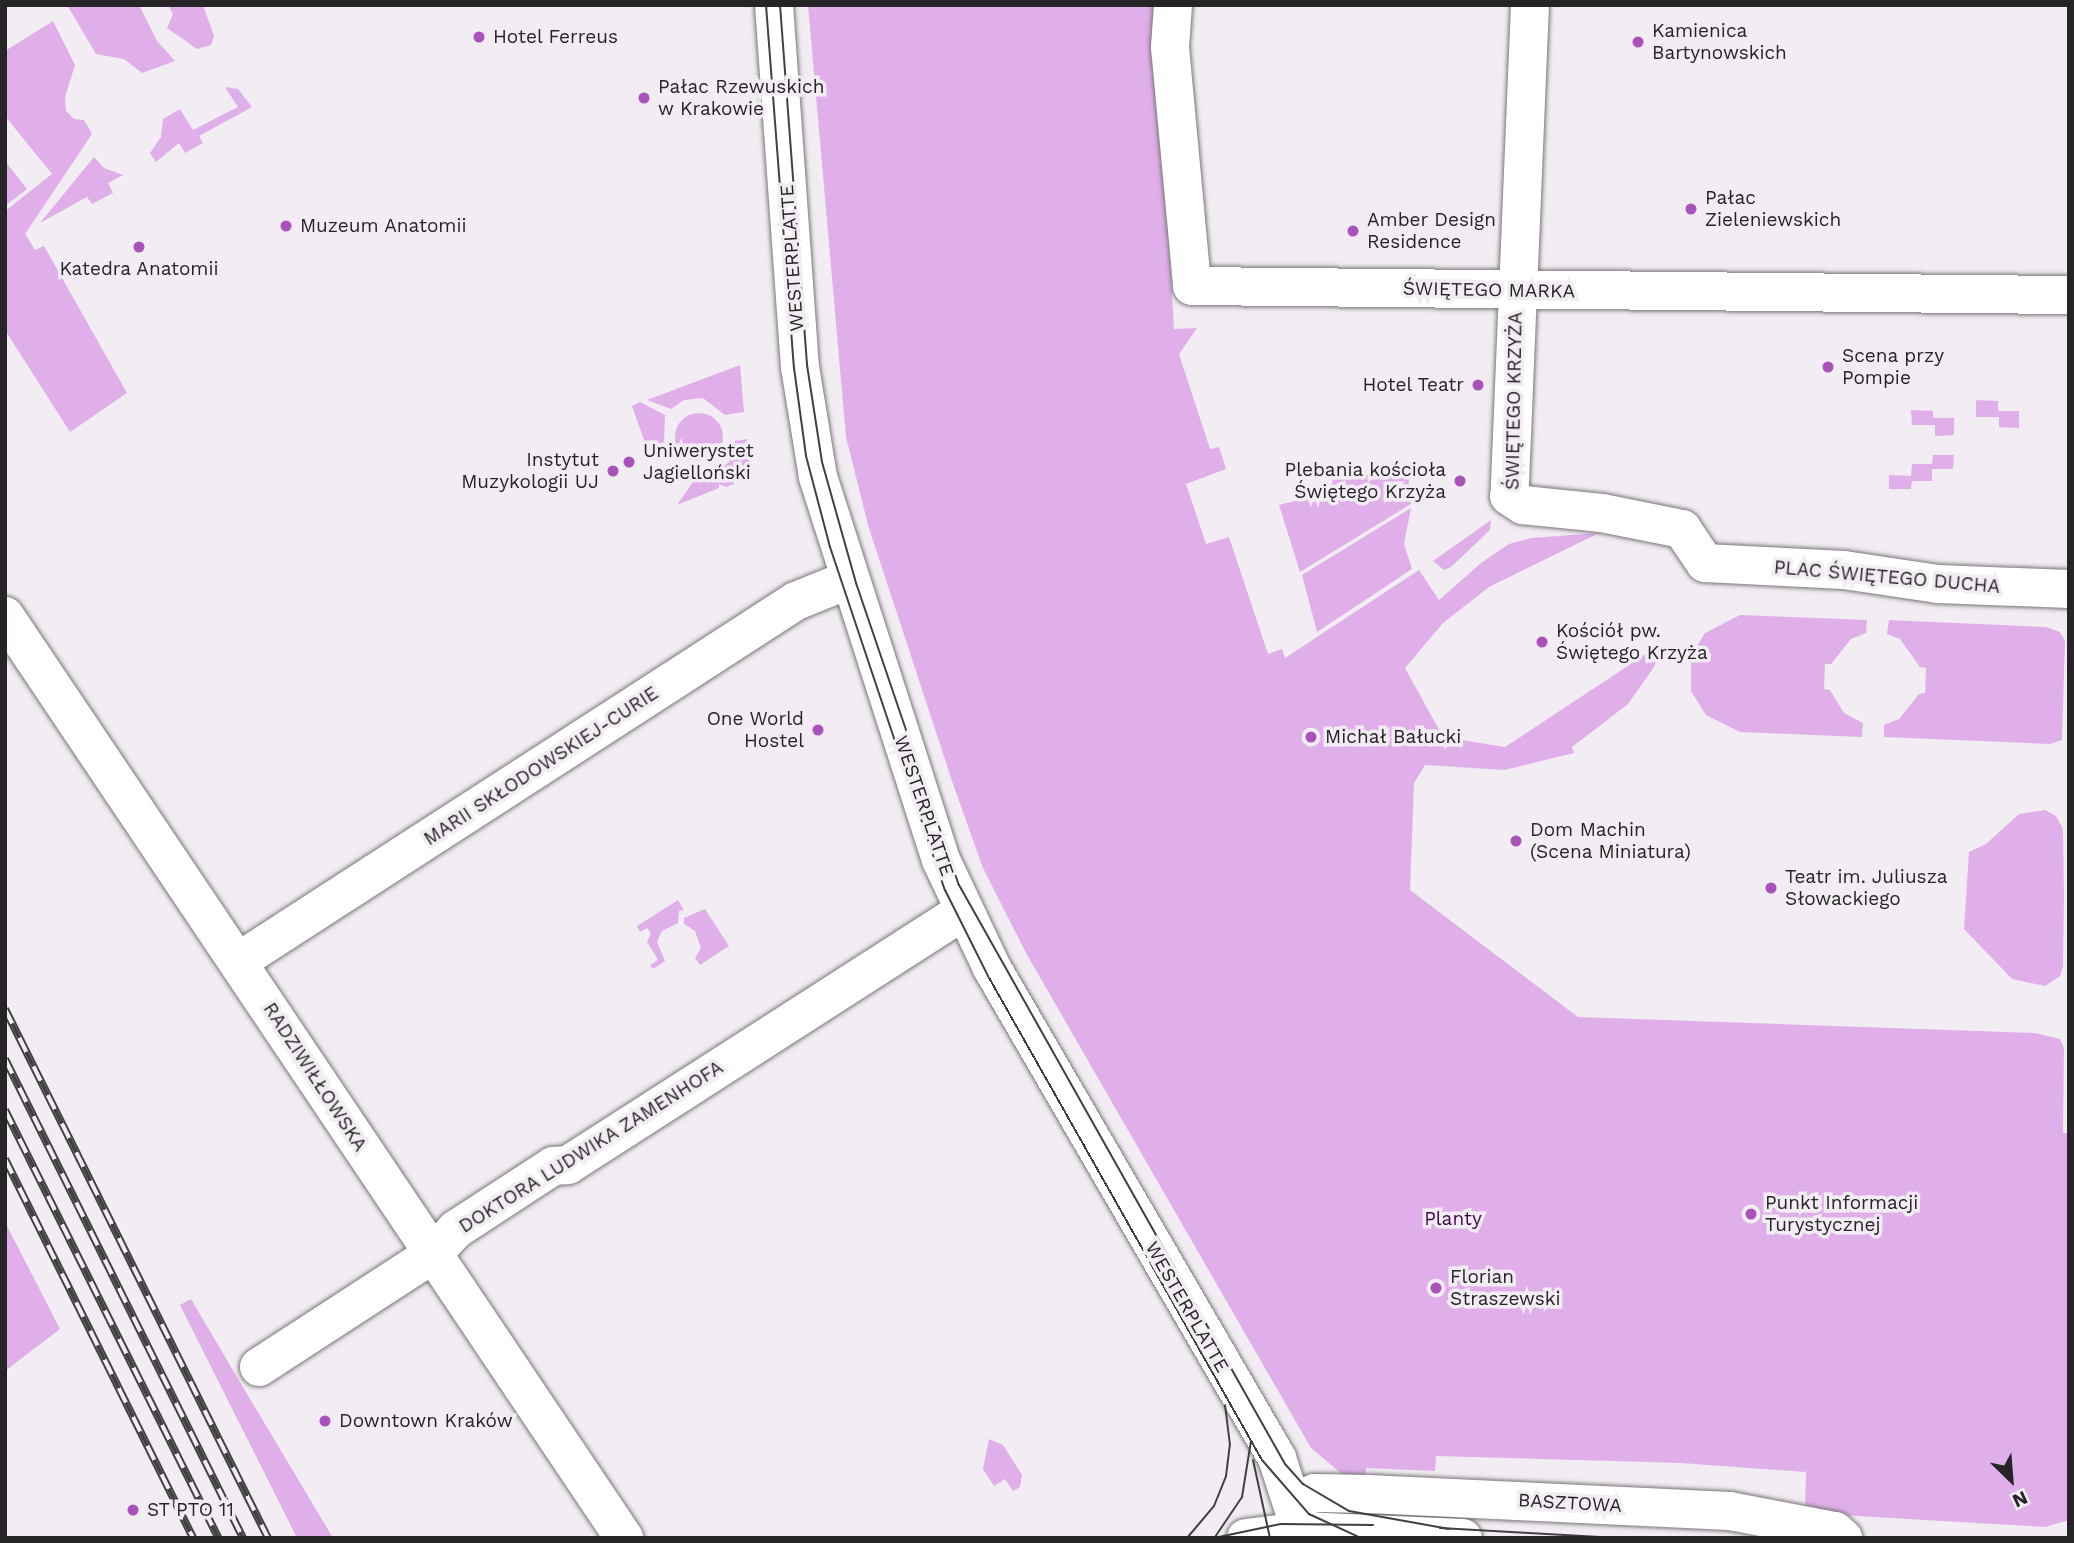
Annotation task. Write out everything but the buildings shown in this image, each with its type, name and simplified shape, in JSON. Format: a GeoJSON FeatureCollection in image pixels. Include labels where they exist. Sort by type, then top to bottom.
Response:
{"type":"FeatureCollection","features":[{"type":"Feature","properties":{"kind":"street","name":"WESTERPLATTE"},"geometry":{"type":"LineString","coordinates":[[774,5],[800,368],[818,477],[848,580],[940,860],[963,911],[1187,1310],[1277,1458],[1297,1527]]}},
{"type":"Feature","properties":{"kind":"street","name":"ŚWIĘTEGO MARKA"},"geometry":{"type":"LineString","coordinates":[[1173,5],[1170,47],[1192,286],[2069,295]]}},
{"type":"Feature","properties":{"kind":"street","name":"ŚWIĘTEGO KRZYŻA"},"geometry":{"type":"LineString","coordinates":[[1531,5],[1509,496],[1523,505],[1602,513],[1682,529],[1705,563]]}},
{"type":"Feature","properties":{"kind":"street","name":"PLAC ŚWIĘTEGO DUCHA"},"geometry":{"type":"LineString","coordinates":[[1705,563],[1844,570],[1938,584],[2069,589]]}},
{"type":"Feature","properties":{"kind":"street","name":"MARII SKŁODOWSKIEJ-CURIE"},"geometry":{"type":"LineString","coordinates":[[239,961],[796,601],[848,580]]}},
{"type":"Feature","properties":{"kind":"street","name":"RADZIWIŁŁOWSKA"},"geometry":{"type":"LineString","coordinates":[[5,617],[239,961],[624,1538]]}},
{"type":"Feature","properties":{"kind":"street","name":"DOKTORA LUDWIKA ZAMENHOFA"},"geometry":{"type":"LineString","coordinates":[[259,1367],[433,1254],[455,1230],[542,1173],[553,1166],[568,1165],[963,911]]}},
{"type":"Feature","properties":{"kind":"street","name":"BASZTOWA"},"geometry":{"type":"LineString","coordinates":[[1297,1527],[1315,1493],[1355,1493],[1730,1511],[1835,1531],[1843,1538]]}},
{"type":"Feature","properties":{"kind":"street"},"geometry":{"type":"LineString","coordinates":[[1246,1538],[1297,1527],[1463,1538]]}},
{"type":"Feature","properties":{"kind":"green space"},"geometry":{"type":"Polygon","coordinates":[[[67,5],[139,5],[157,41],[175,61],[142,73],[124,59],[96,54],[67,5]]]}},
{"type":"Feature","properties":{"kind":"green space"},"geometry":{"type":"Polygon","coordinates":[[[168,5],[203,5],[214,36],[211,45],[197,49],[167,28],[173,14],[168,5]]]}},
{"type":"Feature","properties":{"kind":"green space","name":"Planty"},"geometry":{"type":"Polygon","coordinates":[[[808,5],[1155,5],[1174,329],[1197,328],[1179,354],[1210,449],[1219,447],[1226,469],[1186,484],[1206,544],[1229,537],[1268,654],[1282,649],[1285,658],[1419,570],[1439,600],[1481,563],[1509,544],[1531,538],[1599,533],[1489,587],[1443,623],[1405,668],[1443,737],[1505,747],[1664,642],[1654,667],[1628,704],[1572,747],[1574,753],[1504,770],[1425,765],[1414,783],[1410,890],[1578,1017],[2035,1033],[2060,1039],[2064,1048],[2063,1133],[2069,1133],[2069,1520],[2045,1527],[1805,1513],[1806,1472],[1681,1463],[1436,1456],[1435,1471],[1366,1468],[1365,1481],[1343,1475],[1311,1448],[1026,953],[983,868],[954,787],[868,525],[846,437],[808,5]]]}},
{"type":"Feature","properties":{"kind":"green space"},"geometry":{"type":"Polygon","coordinates":[[[53,21],[75,65],[65,97],[66,111],[74,119],[84,120],[92,134],[25,234],[35,250],[44,246],[127,393],[70,432],[5,330],[5,211],[52,174],[5,116],[5,51],[53,21]]]}},
{"type":"Feature","properties":{"kind":"green space"},"geometry":{"type":"Polygon","coordinates":[[[225,87],[238,89],[252,107],[199,136],[203,143],[185,153],[179,143],[156,162],[150,153],[161,137],[163,119],[180,109],[193,130],[238,107],[225,87]]]}},
{"type":"Feature","properties":{"kind":"green space"},"geometry":{"type":"Polygon","coordinates":[[[94,157],[104,168],[123,175],[108,183],[113,193],[92,204],[87,197],[40,223],[94,157]]]}},
{"type":"Feature","properties":{"kind":"green space"},"geometry":{"type":"Polygon","coordinates":[[[5,161],[27,189],[5,206],[5,161]]]}},
{"type":"Feature","properties":{"kind":"green space"},"geometry":{"type":"Polygon","coordinates":[[[740,365],[744,412],[725,415],[703,398],[684,400],[671,409],[647,400],[740,365]]]}},
{"type":"Feature","properties":{"kind":"green space"},"geometry":{"type":"Polygon","coordinates":[[[1976,400],[1998,401],[1998,411],[2019,411],[2019,428],[1999,427],[1999,417],[1976,417],[1976,400]]]}},
{"type":"Feature","properties":{"kind":"green space"},"geometry":{"type":"Polygon","coordinates":[[[640,402],[665,415],[664,442],[649,447],[645,443],[632,406],[640,402]]]}},
{"type":"Feature","properties":{"kind":"green space"},"geometry":{"type":"Polygon","coordinates":[[[1911,410],[1933,411],[1933,418],[1954,418],[1954,435],[1935,436],[1935,425],[1912,425],[1911,410]]]}},
{"type":"Feature","properties":{"kind":"green space"},"geometry":{"type":"Polygon","coordinates":[[[699,413],[716,420],[723,437],[716,454],[699,461],[682,454],[675,437],[682,420],[699,413]]]}},
{"type":"Feature","properties":{"kind":"green space"},"geometry":{"type":"Polygon","coordinates":[[[747,439],[752,477],[726,487],[719,484],[719,488],[677,505],[695,479],[715,473],[729,462],[735,441],[747,439]]]}},
{"type":"Feature","properties":{"kind":"green space"},"geometry":{"type":"Polygon","coordinates":[[[1933,455],[1954,455],[1953,469],[1932,469],[1932,481],[1912,481],[1911,489],[1889,489],[1889,475],[1911,476],[1912,464],[1932,464],[1933,455]]]}},
{"type":"Feature","properties":{"kind":"green space"},"geometry":{"type":"Polygon","coordinates":[[[1393,463],[1408,474],[1411,504],[1300,572],[1279,505],[1330,492],[1334,474],[1344,464],[1366,475],[1393,463]]]}},
{"type":"Feature","properties":{"kind":"green space"},"geometry":{"type":"Polygon","coordinates":[[[1411,508],[1404,544],[1412,569],[1317,632],[1302,575],[1411,508]]]}},
{"type":"Feature","properties":{"kind":"green space"},"geometry":{"type":"Polygon","coordinates":[[[1491,520],[1490,530],[1451,567],[1444,570],[1433,561],[1491,520]]]}},
{"type":"Feature","properties":{"kind":"green space"},"geometry":{"type":"Polygon","coordinates":[[[1740,615],[1867,620],[1866,633],[1851,639],[1831,664],[1825,664],[1824,689],[1830,690],[1844,713],[1863,723],[1862,737],[1740,732],[1706,715],[1691,691],[1691,656],[1705,633],[1740,615]]]}},
{"type":"Feature","properties":{"kind":"green space"},"geometry":{"type":"Polygon","coordinates":[[[1889,620],[2046,627],[2060,632],[2065,641],[2062,740],[2050,744],[1884,737],[1884,725],[1899,719],[1919,694],[1925,693],[1926,668],[1920,667],[1900,639],[1887,634],[1889,620]]]}},
{"type":"Feature","properties":{"kind":"green space"},"geometry":{"type":"Polygon","coordinates":[[[2045,810],[2056,816],[2063,829],[2064,897],[2063,966],[2060,976],[2045,986],[2012,979],[1964,929],[1969,852],[1986,844],[2019,814],[2045,810]]]}},
{"type":"Feature","properties":{"kind":"green space"},"geometry":{"type":"Polygon","coordinates":[[[678,900],[684,910],[679,911],[678,923],[662,931],[657,942],[665,961],[653,969],[650,965],[658,960],[647,942],[651,933],[647,928],[640,932],[637,926],[678,900]]]}},
{"type":"Feature","properties":{"kind":"green space"},"geometry":{"type":"Polygon","coordinates":[[[705,909],[729,946],[700,965],[695,958],[701,948],[695,931],[684,924],[684,918],[705,909]]]}},
{"type":"Feature","properties":{"kind":"green space"},"geometry":{"type":"Polygon","coordinates":[[[5,1222],[60,1329],[5,1371],[5,1222]]]}},
{"type":"Feature","properties":{"kind":"green space"},"geometry":{"type":"Polygon","coordinates":[[[191,1299],[333,1538],[297,1538],[180,1305],[191,1299]]]}},
{"type":"Feature","properties":{"kind":"green space"},"geometry":{"type":"Polygon","coordinates":[[[989,1439],[1003,1445],[1022,1475],[1020,1487],[1013,1491],[1005,1479],[994,1486],[983,1469],[989,1439]]]}},
{"type":"Feature","properties":{"kind":"tram line"},"geometry":{"type":"LineString","coordinates":[[766,5],[794,368],[806,456],[830,547],[945,890],[988,976],[1262,1460],[1309,1514],[1361,1538]]}},
{"type":"Feature","properties":{"kind":"tram line"},"geometry":{"type":"LineString","coordinates":[[780,5],[807,365],[822,462],[856,583],[959,885],[1285,1464],[1303,1484],[1349,1511],[1449,1529]]}},
{"type":"Feature","properties":{"kind":"tram line"},"geometry":{"type":"LineString","coordinates":[[1187,1538],[1214,1506],[1226,1476],[1230,1445],[1225,1405]]}},
{"type":"Feature","properties":{"kind":"tram line"},"geometry":{"type":"LineString","coordinates":[[1215,1537],[1242,1497],[1251,1441]]}},
{"type":"Feature","properties":{"kind":"tram line"},"geometry":{"type":"LineString","coordinates":[[1253,1460],[1270,1538]]}},
{"type":"Feature","properties":{"kind":"tram line"},"geometry":{"type":"LineString","coordinates":[[1214,1538],[1281,1524],[1373,1525]]}},
{"type":"Feature","properties":{"kind":"tram line"},"geometry":{"type":"LineString","coordinates":[[1440,1528],[1618,1538]]}},
{"type":"Feature","properties":{"kind":"railway"},"geometry":{"type":"LineString","coordinates":[[5,1009],[268,1538]]}},
{"type":"Feature","properties":{"kind":"railway"},"geometry":{"type":"LineString","coordinates":[[5,1059],[243,1538]]}},
{"type":"Feature","properties":{"kind":"railway"},"geometry":{"type":"LineString","coordinates":[[5,1110],[218,1538]]}},
{"type":"Feature","properties":{"kind":"railway"},"geometry":{"type":"LineString","coordinates":[[5,1159],[193,1538]]}},
{"type":"Feature","properties":{"kind":"place","name":"Hotel Ferreus"},"geometry":{"type":"Point","coordinates":[479,37]}},
{"type":"Feature","properties":{"kind":"place","name":"Kamienica Bartynowskich"},"geometry":{"type":"Point","coordinates":[1638,42]}},
{"type":"Feature","properties":{"kind":"place","name":"Pałac Rzewuskich w Krakowie"},"geometry":{"type":"Point","coordinates":[644,98]}},
{"type":"Feature","properties":{"kind":"place","name":"Pałac Zieleniewskich"},"geometry":{"type":"Point","coordinates":[1691,209]}},
{"type":"Feature","properties":{"kind":"place","name":"Muzeum Anatomii"},"geometry":{"type":"Point","coordinates":[286,226]}},
{"type":"Feature","properties":{"kind":"place","name":"Amber Design Residence"},"geometry":{"type":"Point","coordinates":[1353,231]}},
{"type":"Feature","properties":{"kind":"place","name":"Katedra Anatomii"},"geometry":{"type":"Point","coordinates":[139,247]}},
{"type":"Feature","properties":{"kind":"place","name":"Scena przy Pompie"},"geometry":{"type":"Point","coordinates":[1828,367]}},
{"type":"Feature","properties":{"kind":"place","name":"Hotel Teatr"},"geometry":{"type":"Point","coordinates":[1478,385]}},
{"type":"Feature","properties":{"kind":"place","name":"Uniwerystet Jagielloński"},"geometry":{"type":"Point","coordinates":[629,462]}},
{"type":"Feature","properties":{"kind":"place","name":"Instytut Muzykologii UJ"},"geometry":{"type":"Point","coordinates":[613,471]}},
{"type":"Feature","properties":{"kind":"place","name":"Plebania kościoła Świętego Krzyża"},"geometry":{"type":"Point","coordinates":[1460,481]}},
{"type":"Feature","properties":{"kind":"place","name":"Kościół pw. Świętego Krzyża"},"geometry":{"type":"Point","coordinates":[1542,642]}},
{"type":"Feature","properties":{"kind":"place","name":"One World Hostel"},"geometry":{"type":"Point","coordinates":[818,730]}},
{"type":"Feature","properties":{"kind":"place","name":"Michał Bałucki"},"geometry":{"type":"Point","coordinates":[1311,737]}},
{"type":"Feature","properties":{"kind":"place","name":"Dom Machin (Scena Miniatura)"},"geometry":{"type":"Point","coordinates":[1516,841]}},
{"type":"Feature","properties":{"kind":"place","name":"Teatr im. Juliusza Słowackiego"},"geometry":{"type":"Point","coordinates":[1771,888]}},
{"type":"Feature","properties":{"kind":"place","name":"Punkt Informacji Turystycznej"},"geometry":{"type":"Point","coordinates":[1751,1214]}},
{"type":"Feature","properties":{"kind":"place","name":"Florian Straszewski"},"geometry":{"type":"Point","coordinates":[1436,1288]}},
{"type":"Feature","properties":{"kind":"place","name":"Downtown Kraków"},"geometry":{"type":"Point","coordinates":[325,1421]}},
{"type":"Feature","properties":{"kind":"place","name":"ST PTO 11"},"geometry":{"type":"Point","coordinates":[133,1510]}}]}
